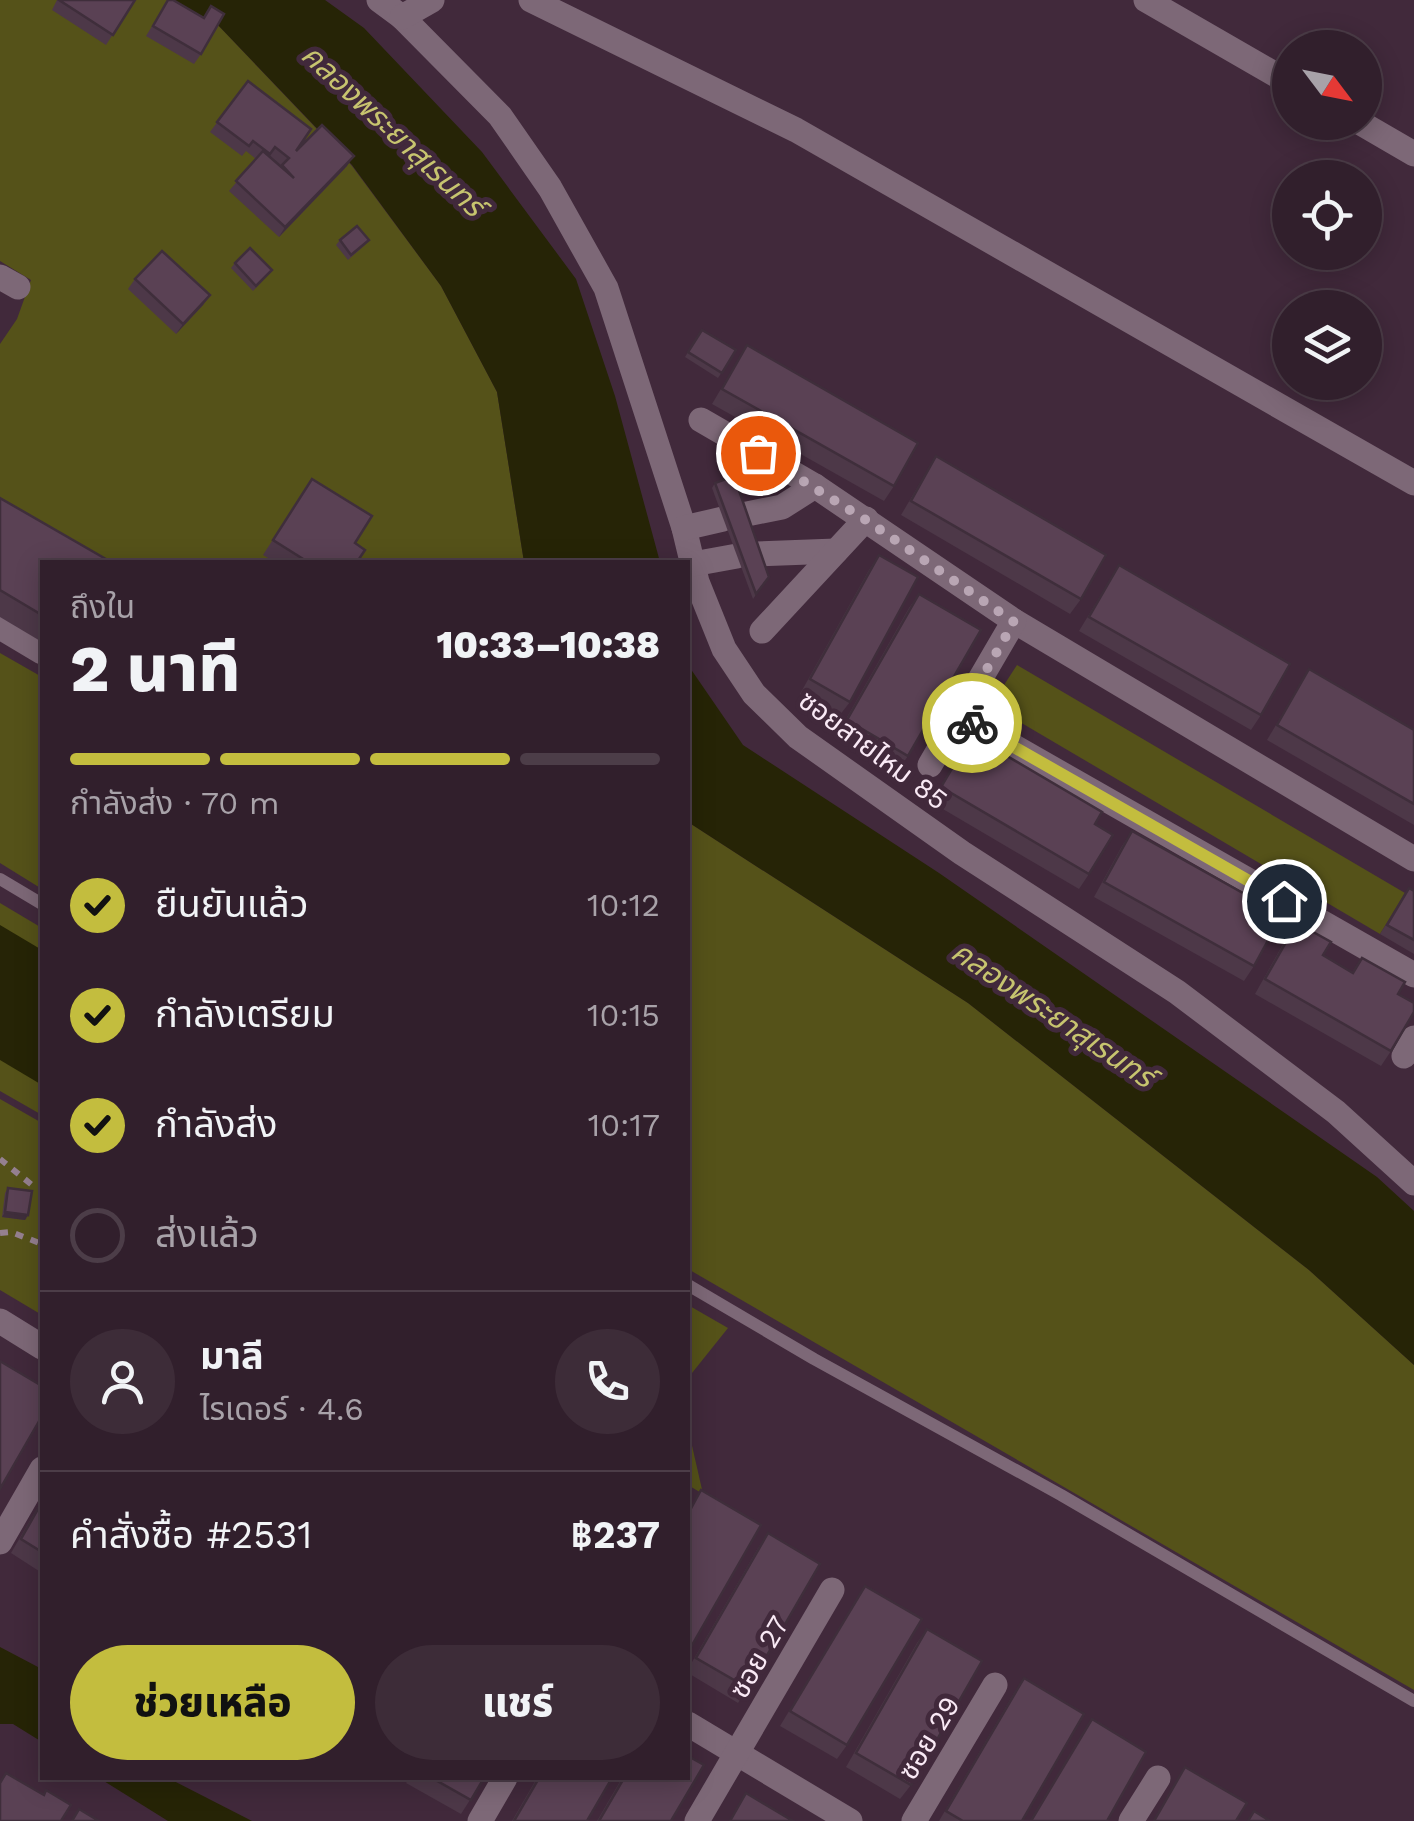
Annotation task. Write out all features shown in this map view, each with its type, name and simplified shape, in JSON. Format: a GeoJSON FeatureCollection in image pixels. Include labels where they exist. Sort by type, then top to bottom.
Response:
{"type":"FeatureCollection","features":[{"type":"Feature","properties":{"kind":"street","name":"ซอยสายไหม 85"},"geometry":{"type":"LineString","coordinates":[[379,0],[402,17],[500,116],[550,188],[606,288],[693,564],[724,649],[754,694],[798,737],[962,853],[1177,992],[1336,1112],[1414,1183]]}},
{"type":"Feature","properties":{"kind":"street"},"geometry":{"type":"LineString","coordinates":[[402,17],[432,0]]}},
{"type":"Feature","properties":{"kind":"street"},"geometry":{"type":"LineString","coordinates":[[531,0],[796,130],[1414,482]]}},
{"type":"Feature","properties":{"kind":"street"},"geometry":{"type":"LineString","coordinates":[[1146,0],[1272,73]]}},
{"type":"Feature","properties":{"kind":"street"},"geometry":{"type":"LineString","coordinates":[[1382,135],[1414,154]]}},
{"type":"Feature","properties":{"kind":"street"},"geometry":{"type":"LineString","coordinates":[[701,420],[815,486],[1014,622],[1414,858]]}},
{"type":"Feature","properties":{"kind":"street"},"geometry":{"type":"LineString","coordinates":[[684,528],[782,507],[815,486]]}},
{"type":"Feature","properties":{"kind":"street"},"geometry":{"type":"LineString","coordinates":[[762,631],[866,520]]}},
{"type":"Feature","properties":{"kind":"street"},"geometry":{"type":"LineString","coordinates":[[693,564],[746,555],[836,551]]}},
{"type":"Feature","properties":{"kind":"street"},"geometry":{"type":"LineString","coordinates":[[930,765],[1014,622]]}},
{"type":"Feature","properties":{"kind":"street"},"geometry":{"type":"LineString","coordinates":[[0,627],[40,651]]}},
{"type":"Feature","properties":{"kind":"street"},"geometry":{"type":"LineString","coordinates":[[960,716],[1414,975]]}},
{"type":"Feature","properties":{"kind":"street"},"geometry":{"type":"LineString","coordinates":[[0,1321],[40,1346]]}},
{"type":"Feature","properties":{"kind":"street"},"geometry":{"type":"LineString","coordinates":[[0,1542],[40,1472]]}},
{"type":"Feature","properties":{"kind":"street","name":"ซอย 27"},"geometry":{"type":"LineString","coordinates":[[697,1821],[832,1590]]}},
{"type":"Feature","properties":{"kind":"street","name":"ซอย 29"},"geometry":{"type":"LineString","coordinates":[[914,1821],[995,1685]]}},
{"type":"Feature","properties":{"kind":"street"},"geometry":{"type":"LineString","coordinates":[[690,1725],[850,1821]]}},
{"type":"Feature","properties":{"kind":"street"},"geometry":{"type":"LineString","coordinates":[[1132,1821],[1158,1778]]}},
{"type":"Feature","properties":{"kind":"street"},"geometry":{"type":"LineString","coordinates":[[480,1821],[503,1780]]}},
{"type":"Feature","properties":{"kind":"lane"},"geometry":{"type":"LineString","coordinates":[[0,879],[40,903]]}},
{"type":"Feature","properties":{"kind":"lane"},"geometry":{"type":"LineString","coordinates":[[690,1286],[1061,1495],[1414,1701]]}},
{"type":"Feature","properties":{"kind":"path"},"geometry":{"type":"LineString","coordinates":[[0,1159],[32,1185],[40,1185]]}},
{"type":"Feature","properties":{"kind":"path"},"geometry":{"type":"LineString","coordinates":[[0,1234],[10,1232],[40,1243]]}},
{"type":"Feature","properties":{"kind":"shaded area"},"geometry":{"type":"Polygon","coordinates":[[[0,0],[172,0],[217,24],[352,166],[441,286],[497,392],[524,560],[62,560],[0,524],[0,344],[17,319],[31,280],[0,261],[0,0]]]}},
{"type":"Feature","properties":{"kind":"shaded area"},"geometry":{"type":"Polygon","coordinates":[[[0,653],[40,676],[40,888],[0,863],[0,653]]]}},
{"type":"Feature","properties":{"kind":"shaded area"},"geometry":{"type":"Polygon","coordinates":[[[1017,665],[1405,893],[1380,934],[991,705],[1017,665]]]}},
{"type":"Feature","properties":{"kind":"shaded area"},"geometry":{"type":"Polygon","coordinates":[[[690,823],[968,1003],[1309,1270],[1414,1365],[1414,1690],[690,1270],[690,823]]]}},
{"type":"Feature","properties":{"kind":"shaded area"},"geometry":{"type":"Polygon","coordinates":[[[0,903],[40,927],[40,1114],[0,1091],[0,903]]]}},
{"type":"Feature","properties":{"kind":"shaded area"},"geometry":{"type":"Polygon","coordinates":[[[0,1099],[40,1122],[40,1314],[0,1290],[0,1099]]]}},
{"type":"Feature","properties":{"kind":"shaded area"},"geometry":{"type":"Polygon","coordinates":[[[690,1306],[728,1328],[690,1376],[690,1306]]]}},
{"type":"Feature","properties":{"kind":"shaded area"},"geometry":{"type":"Polygon","coordinates":[[[690,1437],[703,1494],[690,1486],[690,1437]]]}},
{"type":"Feature","properties":{"kind":"water","name":"คลองพระยาสุเรนทร์"},"geometry":{"type":"Polygon","coordinates":[[[172,0],[325,0],[364,28],[482,152],[576,279],[615,396],[659,560],[524,560],[497,392],[441,286],[352,165],[217,24],[172,0]]]}},
{"type":"Feature","properties":{"kind":"water","name":"คลองพระยาสุเรนทร์"},"geometry":{"type":"Polygon","coordinates":[[[690,668],[743,745],[939,873],[1377,1177],[1414,1211],[1414,1365],[1309,1270],[968,1003],[690,823],[690,668]]]}},
{"type":"Feature","properties":{"kind":"water"},"geometry":{"type":"Polygon","coordinates":[[[0,925],[40,949],[40,1084],[0,1060],[0,925]]]}},
{"type":"Feature","properties":{"kind":"water"},"geometry":{"type":"Polygon","coordinates":[[[0,1647],[38,1667],[40,1741],[13,1724],[0,1724],[0,1647]]]}},
{"type":"Feature","properties":{"kind":"water"},"geometry":{"type":"Polygon","coordinates":[[[102,1780],[172,1780],[252,1821],[168,1821],[102,1780]]]}},
{"type":"Feature","properties":{"kind":"building"},"geometry":{"type":"Polygon","coordinates":[[[59,0],[135,0],[113,35],[59,0]]]}},
{"type":"Feature","properties":{"kind":"building"},"geometry":{"type":"Polygon","coordinates":[[[168,0],[204,18],[211,6],[224,14],[201,54],[153,26],[168,0]]]}},
{"type":"Feature","properties":{"kind":"building"},"geometry":{"type":"Polygon","coordinates":[[[248,81],[311,129],[296,151],[322,125],[354,156],[285,227],[236,181],[263,151],[294,178],[282,165],[289,158],[275,147],[270,154],[253,141],[249,146],[217,122],[248,81]]]}},
{"type":"Feature","properties":{"kind":"building"},"geometry":{"type":"Polygon","coordinates":[[[357,226],[369,240],[351,255],[340,240],[357,226]]]}},
{"type":"Feature","properties":{"kind":"building"},"geometry":{"type":"Polygon","coordinates":[[[250,248],[272,270],[256,286],[235,263],[250,248]]]}},
{"type":"Feature","properties":{"kind":"building"},"geometry":{"type":"Polygon","coordinates":[[[162,251],[210,295],[183,324],[135,279],[162,251]]]}},
{"type":"Feature","properties":{"kind":"building"},"geometry":{"type":"Polygon","coordinates":[[[702,330],[736,350],[722,373],[688,352],[702,330]]]}},
{"type":"Feature","properties":{"kind":"building"},"geometry":{"type":"Polygon","coordinates":[[[747,345],[918,443],[894,486],[722,389],[747,345]]]}},
{"type":"Feature","properties":{"kind":"building"},"geometry":{"type":"Polygon","coordinates":[[[936,456],[1106,555],[1081,599],[911,501],[936,456]]]}},
{"type":"Feature","properties":{"kind":"building"},"geometry":{"type":"Polygon","coordinates":[[[734,476],[769,577],[756,594],[715,483],[734,476]]]}},
{"type":"Feature","properties":{"kind":"building"},"geometry":{"type":"Polygon","coordinates":[[[312,479],[372,516],[355,543],[365,550],[358,560],[305,560],[273,540],[312,479]]]}},
{"type":"Feature","properties":{"kind":"building"},"geometry":{"type":"Polygon","coordinates":[[[0,498],[108,560],[40,560],[40,614],[0,590],[0,498]]]}},
{"type":"Feature","properties":{"kind":"building"},"geometry":{"type":"Polygon","coordinates":[[[879,555],[918,577],[850,702],[810,679],[879,555]]]}},
{"type":"Feature","properties":{"kind":"building"},"geometry":{"type":"Polygon","coordinates":[[[1119,565],[1290,664],[1261,715],[1089,617],[1119,565]]]}},
{"type":"Feature","properties":{"kind":"building"},"geometry":{"type":"Polygon","coordinates":[[[919,594],[981,630],[908,756],[847,720],[919,594]]]}},
{"type":"Feature","properties":{"kind":"building"},"geometry":{"type":"Polygon","coordinates":[[[1309,669],[1414,730],[1414,804],[1277,725],[1309,669]]]}},
{"type":"Feature","properties":{"kind":"building"},"geometry":{"type":"Polygon","coordinates":[[[967,743],[980,750],[985,743],[1102,812],[1095,824],[1113,835],[1089,874],[941,787],[967,743]]]}},
{"type":"Feature","properties":{"kind":"building"},"geometry":{"type":"Polygon","coordinates":[[[1132,831],[1282,915],[1254,966],[1104,882],[1132,831]]]}},
{"type":"Feature","properties":{"kind":"building"},"geometry":{"type":"Polygon","coordinates":[[[1409,888],[1414,891],[1414,940],[1387,925],[1409,888]]]}},
{"type":"Feature","properties":{"kind":"building"},"geometry":{"type":"Polygon","coordinates":[[[1297,923],[1331,942],[1323,955],[1353,973],[1362,958],[1405,982],[1398,994],[1414,1003],[1414,1012],[1391,1051],[1265,979],[1297,923]]]}},
{"type":"Feature","properties":{"kind":"building"},"geometry":{"type":"Polygon","coordinates":[[[8,1188],[32,1191],[28,1215],[5,1212],[8,1188]]]}},
{"type":"Feature","properties":{"kind":"building"},"geometry":{"type":"Polygon","coordinates":[[[0,1361],[40,1385],[40,1419],[0,1489],[0,1361]]]}},
{"type":"Feature","properties":{"kind":"building"},"geometry":{"type":"Polygon","coordinates":[[[701,1490],[761,1525],[690,1649],[690,1510],[701,1490]]]}},
{"type":"Feature","properties":{"kind":"building"},"geometry":{"type":"Polygon","coordinates":[[[40,1506],[40,1551],[21,1539],[40,1506]]]}},
{"type":"Feature","properties":{"kind":"building"},"geometry":{"type":"Polygon","coordinates":[[[768,1533],[820,1564],[748,1688],[696,1658],[768,1533]]]}},
{"type":"Feature","properties":{"kind":"building"},"geometry":{"type":"Polygon","coordinates":[[[865,1586],[922,1619],[847,1745],[790,1711],[865,1586]]]}},
{"type":"Feature","properties":{"kind":"building"},"geometry":{"type":"Polygon","coordinates":[[[927,1629],[982,1661],[911,1785],[856,1753],[927,1629]]]}},
{"type":"Feature","properties":{"kind":"building"},"geometry":{"type":"Polygon","coordinates":[[[1024,1678],[1084,1714],[1022,1821],[963,1821],[946,1811],[1024,1678]]]}},
{"type":"Feature","properties":{"kind":"building"},"geometry":{"type":"Polygon","coordinates":[[[1092,1719],[1146,1752],[1107,1821],[1031,1821],[1092,1719]]]}},
{"type":"Feature","properties":{"kind":"building"},"geometry":{"type":"Polygon","coordinates":[[[690,1757],[704,1765],[671,1821],[599,1821],[623,1780],[690,1780],[690,1757]]]}},
{"type":"Feature","properties":{"kind":"building"},"geometry":{"type":"Polygon","coordinates":[[[1185,1767],[1247,1803],[1236,1821],[1154,1821],[1185,1767]]]}},
{"type":"Feature","properties":{"kind":"building"},"geometry":{"type":"Polygon","coordinates":[[[6,1773],[71,1805],[61,1821],[0,1821],[0,1783],[6,1773]]]}},
{"type":"Feature","properties":{"kind":"building"},"geometry":{"type":"Polygon","coordinates":[[[436,1780],[483,1780],[471,1800],[436,1780]]]}},
{"type":"Feature","properties":{"kind":"building"},"geometry":{"type":"Polygon","coordinates":[[[538,1780],[611,1780],[587,1821],[514,1821],[538,1780]]]}},
{"type":"Feature","properties":{"kind":"building"},"geometry":{"type":"Polygon","coordinates":[[[746,1793],[793,1821],[730,1821],[746,1793]]]}},
{"type":"Feature","properties":{"kind":"building"},"geometry":{"type":"Polygon","coordinates":[[[79,1809],[99,1821],[72,1821],[79,1809]]]}},
{"type":"Feature","properties":{"kind":"building"},"geometry":{"type":"Polygon","coordinates":[[[1254,1811],[1270,1821],[1248,1821],[1254,1811]]]}},
{"type":"Feature","properties":{"kind":"way so far"},"geometry":{"type":"LineString","coordinates":[[758,453],[815,486],[1014,622],[960,716],[972,723]]}},
{"type":"Feature","properties":{"kind":"route"},"geometry":{"type":"LineString","coordinates":[[972,723],[1284,901]]}}]}
